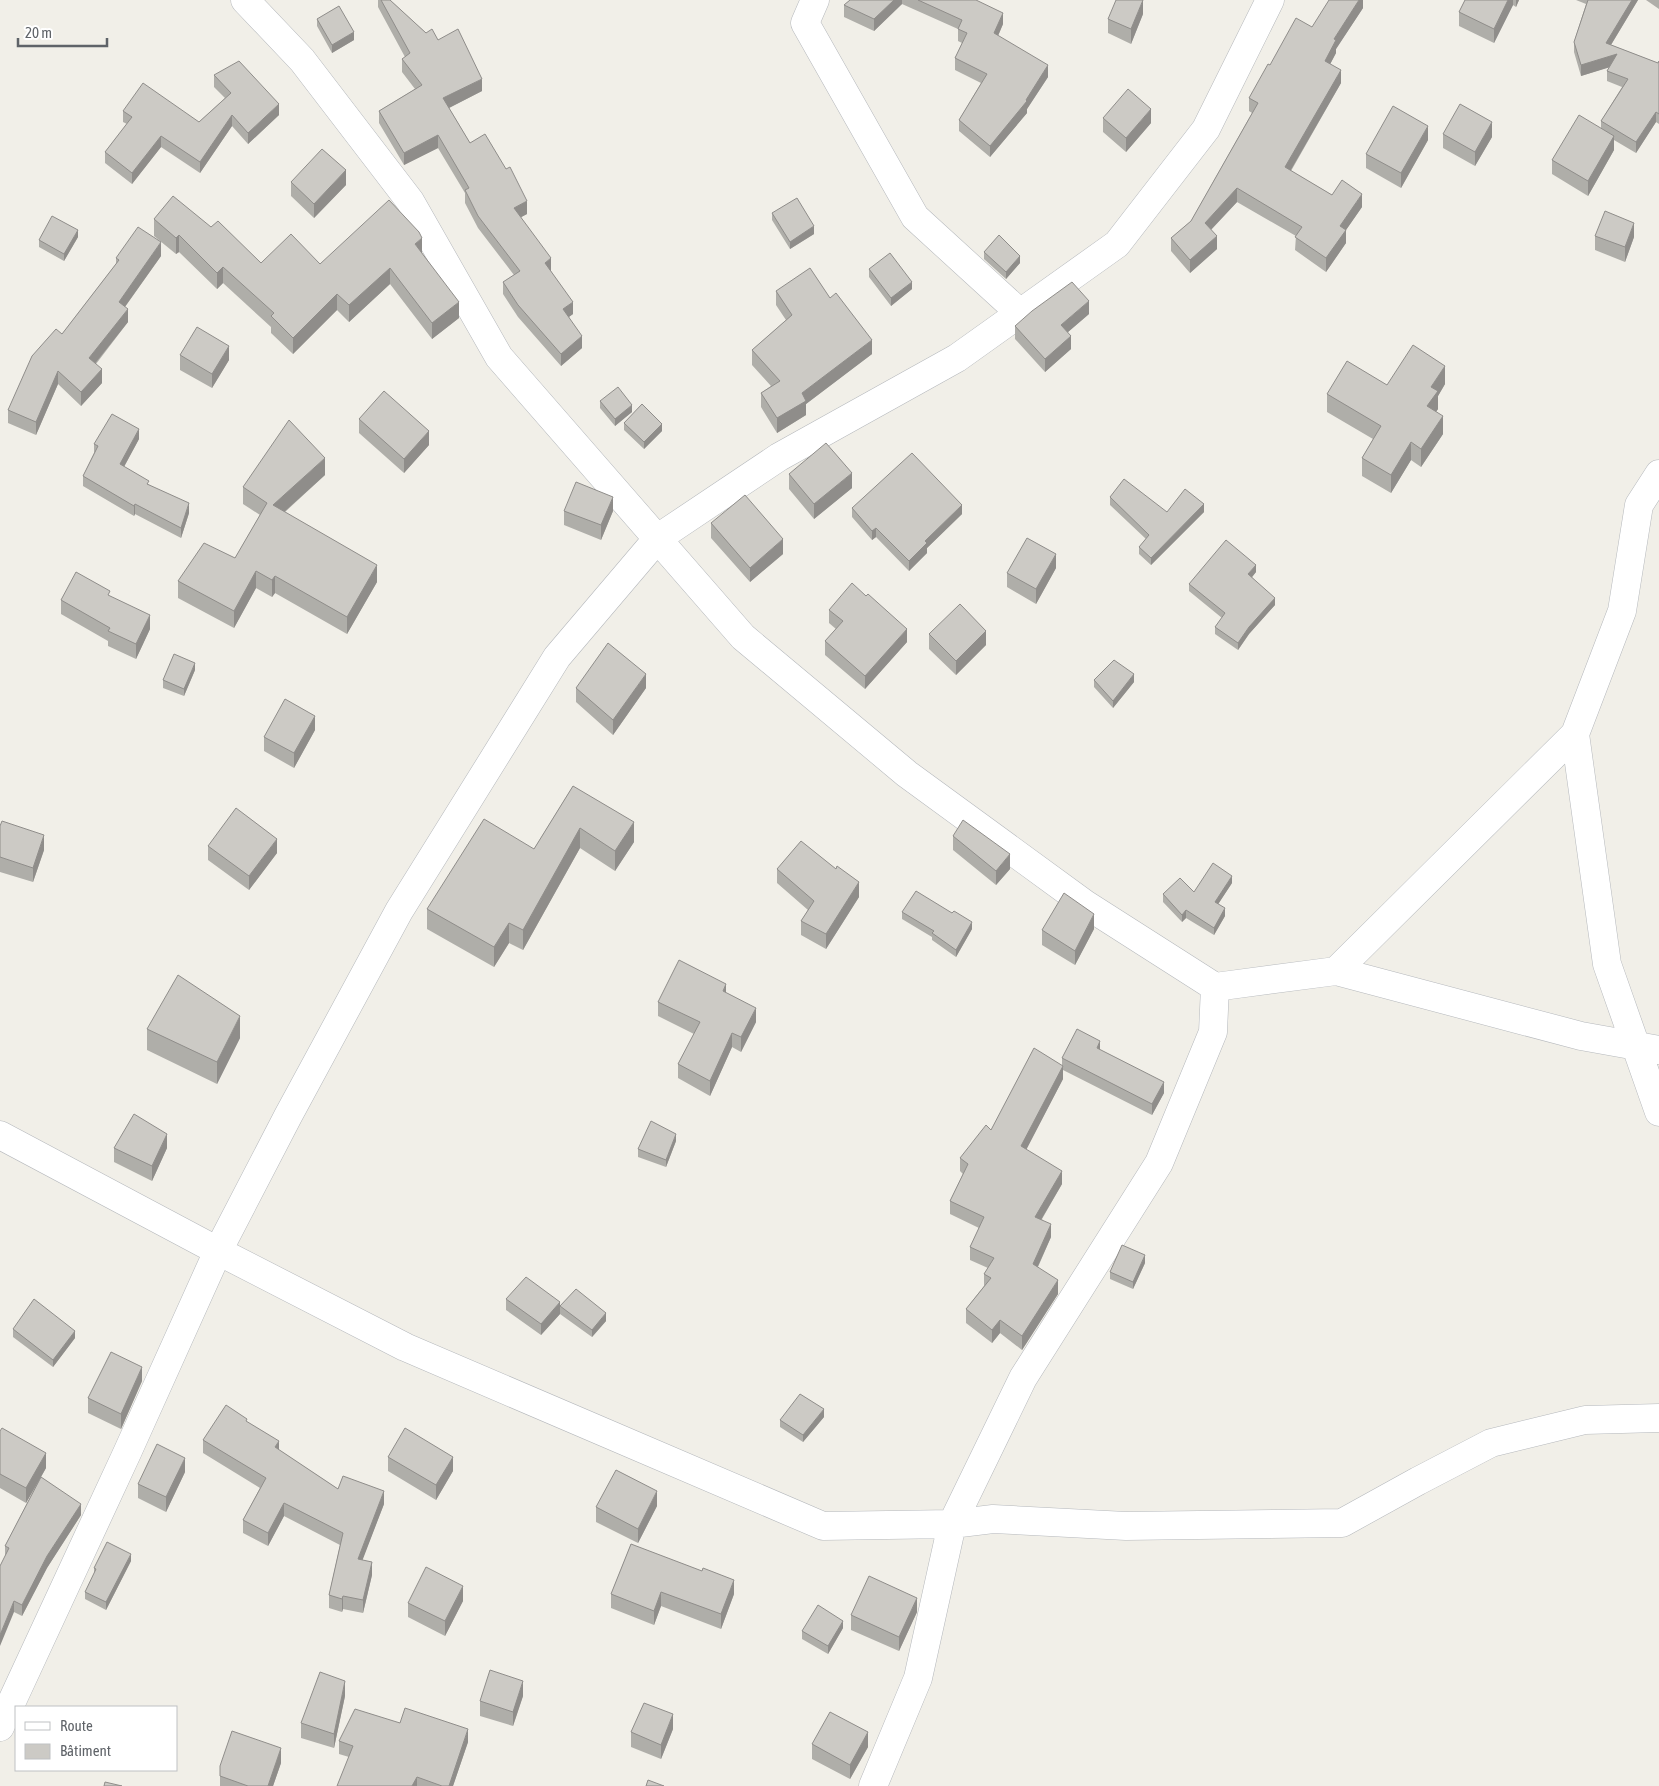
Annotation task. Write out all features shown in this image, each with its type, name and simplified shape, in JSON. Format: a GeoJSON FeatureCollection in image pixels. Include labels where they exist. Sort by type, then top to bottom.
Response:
{"type":"FeatureCollection","features":[{"type":"Feature","properties":{"kind":"street"},"geometry":{"type":"LineString","coordinates":[[245,0],[302,60],[410,201],[499,357],[743,637],[907,774],[1085,904],[1215,987],[1336,971],[1581,1036],[1648,1048]]}},
{"type":"Feature","properties":{"kind":"street"},"geometry":{"type":"LineString","coordinates":[[815,0],[804,23],[915,217],[1020,313]]}},
{"type":"Feature","properties":{"kind":"street"},"geometry":{"type":"LineString","coordinates":[[0,1727],[218,1251],[288,1116],[399,911],[557,657],[658,538],[778,456],[958,358],[1117,244],[1206,129],[1270,0]]}},
{"type":"Feature","properties":{"kind":"street"},"geometry":{"type":"LineString","coordinates":[[1336,971],[1575,734],[1622,611],[1639,505],[1659,474]]}},
{"type":"Feature","properties":{"kind":"street"},"geometry":{"type":"LineString","coordinates":[[1575,734],[1607,964],[1648,1048],[1659,1112]]}},
{"type":"Feature","properties":{"kind":"street"},"geometry":{"type":"LineString","coordinates":[[873,1786],[918,1678],[952,1524],[1023,1378],[1159,1163],[1213,1032],[1215,987]]}},
{"type":"Feature","properties":{"kind":"street"},"geometry":{"type":"LineString","coordinates":[[0,1135],[218,1251],[405,1347],[823,1526],[952,1524],[993,1519],[1126,1526],[1342,1523],[1491,1443],[1585,1420],[1659,1418]]}},
{"type":"Feature","properties":{"kind":"building"},"geometry":{"type":"Polygon","coordinates":[[[381,0],[390,0],[426,33],[432,29],[438,40],[458,29],[482,79],[443,98],[470,143],[485,134],[506,169],[510,167],[527,201],[514,208],[551,258],[545,263],[573,302],[563,309],[582,336],[561,354],[518,305],[503,282],[520,271],[478,216],[465,190],[469,188],[438,135],[404,153],[379,111],[422,85],[402,59],[410,53],[381,0]]]}},
{"type":"Feature","properties":{"kind":"building"},"geometry":{"type":"Polygon","coordinates":[[[850,0],[894,0],[874,19],[844,5],[850,0]]]}},
{"type":"Feature","properties":{"kind":"building"},"geometry":{"type":"Polygon","coordinates":[[[918,0],[976,0],[1003,13],[994,33],[1048,65],[1027,101],[990,146],[959,120],[987,74],[955,58],[967,33],[958,29],[962,20],[918,0]]]}},
{"type":"Feature","properties":{"kind":"building"},"geometry":{"type":"Polygon","coordinates":[[[1116,0],[1143,0],[1131,29],[1108,19],[1116,0]]]}},
{"type":"Feature","properties":{"kind":"building"},"geometry":{"type":"Polygon","coordinates":[[[1329,0],[1359,0],[1334,39],[1336,40],[1325,61],[1341,70],[1285,167],[1332,195],[1342,180],[1362,194],[1340,226],[1346,230],[1326,258],[1295,237],[1302,227],[1237,188],[1205,223],[1217,236],[1190,260],[1171,238],[1191,221],[1258,103],[1249,98],[1296,18],[1312,27],[1329,0]]]}},
{"type":"Feature","properties":{"kind":"building"},"geometry":{"type":"Polygon","coordinates":[[[1465,0],[1508,0],[1494,29],[1459,12],[1465,0]]]}},
{"type":"Feature","properties":{"kind":"building"},"geometry":{"type":"Polygon","coordinates":[[[1588,0],[1632,0],[1606,43],[1658,63],[1659,61],[1659,114],[1656,112],[1636,142],[1601,121],[1628,79],[1607,71],[1617,54],[1581,65],[1574,42],[1588,0]]]}},
{"type":"Feature","properties":{"kind":"building"},"geometry":{"type":"Polygon","coordinates":[[[339,6],[354,32],[332,45],[317,19],[339,6]]]}},
{"type":"Feature","properties":{"kind":"building"},"geometry":{"type":"Polygon","coordinates":[[[239,61],[279,104],[248,133],[232,115],[200,162],[161,136],[132,173],[105,152],[132,117],[123,111],[143,83],[199,122],[231,93],[214,75],[239,61]]]}},
{"type":"Feature","properties":{"kind":"building"},"geometry":{"type":"Polygon","coordinates":[[[1128,89],[1151,109],[1126,138],[1103,118],[1128,89]]]}},
{"type":"Feature","properties":{"kind":"building"},"geometry":{"type":"Polygon","coordinates":[[[1460,104],[1492,122],[1475,152],[1443,134],[1460,104]]]}},
{"type":"Feature","properties":{"kind":"building"},"geometry":{"type":"Polygon","coordinates":[[[1393,106],[1428,126],[1401,173],[1366,154],[1393,106]]]}},
{"type":"Feature","properties":{"kind":"building"},"geometry":{"type":"Polygon","coordinates":[[[1579,115],[1614,136],[1588,181],[1552,160],[1579,115]]]}},
{"type":"Feature","properties":{"kind":"building"},"geometry":{"type":"Polygon","coordinates":[[[322,149],[346,170],[314,204],[291,182],[322,149]]]}},
{"type":"Feature","properties":{"kind":"building"},"geometry":{"type":"Polygon","coordinates":[[[173,196],[211,227],[218,221],[261,263],[291,234],[320,264],[389,200],[419,232],[422,238],[415,244],[459,302],[432,323],[390,268],[349,305],[337,294],[293,338],[271,316],[274,313],[223,267],[217,273],[179,235],[176,238],[154,219],[173,196]]]}},
{"type":"Feature","properties":{"kind":"building"},"geometry":{"type":"Polygon","coordinates":[[[797,198],[814,226],[790,242],[772,213],[797,198]]]}},
{"type":"Feature","properties":{"kind":"building"},"geometry":{"type":"Polygon","coordinates":[[[1605,211],[1634,223],[1625,247],[1595,236],[1605,211]]]}},
{"type":"Feature","properties":{"kind":"building"},"geometry":{"type":"Polygon","coordinates":[[[52,216],[78,230],[64,254],[39,240],[52,216]]]}},
{"type":"Feature","properties":{"kind":"building"},"geometry":{"type":"Polygon","coordinates":[[[138,227],[161,242],[119,302],[128,309],[89,358],[102,369],[81,392],[58,371],[36,422],[8,410],[32,356],[56,329],[62,334],[119,260],[116,258],[138,227]]]}},
{"type":"Feature","properties":{"kind":"building"},"geometry":{"type":"Polygon","coordinates":[[[999,235],[1020,256],[1006,272],[984,252],[999,235]]]}},
{"type":"Feature","properties":{"kind":"building"},"geometry":{"type":"Polygon","coordinates":[[[890,253],[912,282],[891,298],[869,269],[890,253]]]}},
{"type":"Feature","properties":{"kind":"building"},"geometry":{"type":"Polygon","coordinates":[[[810,268],[830,298],[836,293],[872,340],[802,393],[806,401],[777,418],[761,393],[780,381],[752,350],[792,315],[776,291],[810,268]]]}},
{"type":"Feature","properties":{"kind":"building"},"geometry":{"type":"Polygon","coordinates":[[[1072,282],[1089,301],[1061,325],[1071,336],[1045,359],[1015,326],[1072,282]]]}},
{"type":"Feature","properties":{"kind":"building"},"geometry":{"type":"Polygon","coordinates":[[[197,327],[229,346],[212,374],[180,355],[197,327]]]}},
{"type":"Feature","properties":{"kind":"building"},"geometry":{"type":"Polygon","coordinates":[[[1413,345],[1445,366],[1431,387],[1438,391],[1427,406],[1443,416],[1421,449],[1411,442],[1391,475],[1362,458],[1381,426],[1327,394],[1347,361],[1387,385],[1413,345]]]}},
{"type":"Feature","properties":{"kind":"building"},"geometry":{"type":"Polygon","coordinates":[[[618,387],[632,405],[615,419],[600,401],[618,387]]]}},
{"type":"Feature","properties":{"kind":"building"},"geometry":{"type":"Polygon","coordinates":[[[384,391],[429,431],[404,459],[359,419],[384,391]]]}},
{"type":"Feature","properties":{"kind":"building"},"geometry":{"type":"Polygon","coordinates":[[[642,404],[662,424],[644,442],[624,423],[642,404]]]}},
{"type":"Feature","properties":{"kind":"building"},"geometry":{"type":"Polygon","coordinates":[[[112,414],[139,429],[120,464],[149,481],[147,484],[189,503],[181,528],[135,504],[134,506],[83,476],[98,446],[94,444],[112,414]]]}},
{"type":"Feature","properties":{"kind":"building"},"geometry":{"type":"Polygon","coordinates":[[[289,420],[325,458],[273,505],[377,565],[347,617],[275,576],[272,580],[256,571],[234,611],[178,581],[204,543],[235,558],[267,503],[243,487],[289,420]]]}},
{"type":"Feature","properties":{"kind":"building"},"geometry":{"type":"Polygon","coordinates":[[[826,443],[852,473],[814,504],[789,474],[826,443]]]}},
{"type":"Feature","properties":{"kind":"building"},"geometry":{"type":"Polygon","coordinates":[[[912,453],[962,505],[925,541],[927,543],[909,561],[876,528],[872,531],[852,508],[912,453]]]}},
{"type":"Feature","properties":{"kind":"building"},"geometry":{"type":"Polygon","coordinates":[[[1124,479],[1167,512],[1185,489],[1204,504],[1151,558],[1139,547],[1149,535],[1110,497],[1124,479]]]}},
{"type":"Feature","properties":{"kind":"building"},"geometry":{"type":"Polygon","coordinates":[[[576,482],[613,497],[601,525],[564,511],[576,482]]]}},
{"type":"Feature","properties":{"kind":"building"},"geometry":{"type":"Polygon","coordinates":[[[745,495],[783,539],[750,568],[711,523],[745,495]]]}},
{"type":"Feature","properties":{"kind":"building"},"geometry":{"type":"Polygon","coordinates":[[[1027,538],[1056,554],[1036,589],[1007,573],[1027,538]]]}},
{"type":"Feature","properties":{"kind":"building"},"geometry":{"type":"Polygon","coordinates":[[[1226,540],[1256,565],[1248,574],[1275,598],[1249,627],[1238,643],[1215,627],[1225,613],[1189,584],[1226,540]]]}},
{"type":"Feature","properties":{"kind":"building"},"geometry":{"type":"Polygon","coordinates":[[[76,572],[110,591],[108,595],[150,615],[136,644],[108,631],[110,628],[61,600],[76,572]]]}},
{"type":"Feature","properties":{"kind":"building"},"geometry":{"type":"Polygon","coordinates":[[[852,583],[866,596],[868,594],[907,629],[865,676],[825,641],[843,621],[829,610],[852,583]]]}},
{"type":"Feature","properties":{"kind":"building"},"geometry":{"type":"Polygon","coordinates":[[[960,604],[986,631],[956,661],[929,634],[960,604]]]}},
{"type":"Feature","properties":{"kind":"building"},"geometry":{"type":"Polygon","coordinates":[[[608,643],[646,674],[613,720],[576,688],[608,643]]]}},
{"type":"Feature","properties":{"kind":"building"},"geometry":{"type":"Polygon","coordinates":[[[174,654],[195,663],[184,689],[163,680],[174,654]]]}},
{"type":"Feature","properties":{"kind":"building"},"geometry":{"type":"Polygon","coordinates":[[[1114,660],[1134,674],[1113,701],[1094,680],[1114,660]]]}},
{"type":"Feature","properties":{"kind":"building"},"geometry":{"type":"Polygon","coordinates":[[[285,699],[315,716],[294,753],[264,737],[285,699]]]}},
{"type":"Feature","properties":{"kind":"building"},"geometry":{"type":"Polygon","coordinates":[[[573,786],[634,822],[615,851],[580,828],[523,930],[509,923],[494,947],[427,909],[484,819],[534,849],[573,786]]]}},
{"type":"Feature","properties":{"kind":"building"},"geometry":{"type":"Polygon","coordinates":[[[236,808],[277,839],[249,876],[208,846],[236,808]]]}},
{"type":"Feature","properties":{"kind":"building"},"geometry":{"type":"Polygon","coordinates":[[[963,820],[1010,854],[996,871],[953,836],[963,820]]]}},
{"type":"Feature","properties":{"kind":"building"},"geometry":{"type":"Polygon","coordinates":[[[2,821],[44,835],[33,868],[0,857],[0,826],[2,821]]]}},
{"type":"Feature","properties":{"kind":"building"},"geometry":{"type":"Polygon","coordinates":[[[801,841],[836,869],[837,866],[859,882],[826,934],[801,921],[814,901],[777,869],[801,841]]]}},
{"type":"Feature","properties":{"kind":"building"},"geometry":{"type":"Polygon","coordinates":[[[1213,863],[1232,876],[1215,902],[1225,908],[1214,928],[1186,910],[1182,915],[1163,894],[1180,878],[1194,892],[1213,863]]]}},
{"type":"Feature","properties":{"kind":"building"},"geometry":{"type":"Polygon","coordinates":[[[916,891],[952,913],[954,911],[972,922],[956,950],[932,933],[934,931],[902,912],[916,891]]]}},
{"type":"Feature","properties":{"kind":"building"},"geometry":{"type":"Polygon","coordinates":[[[1064,893],[1094,914],[1075,951],[1042,930],[1064,893]]]}},
{"type":"Feature","properties":{"kind":"building"},"geometry":{"type":"Polygon","coordinates":[[[679,960],[726,984],[723,991],[756,1008],[741,1037],[732,1033],[710,1081],[678,1064],[700,1022],[658,1002],[679,960]]]}},
{"type":"Feature","properties":{"kind":"building"},"geometry":{"type":"Polygon","coordinates":[[[178,975],[240,1016],[217,1062],[147,1029],[178,975]]]}},
{"type":"Feature","properties":{"kind":"building"},"geometry":{"type":"Polygon","coordinates":[[[1077,1029],[1100,1041],[1097,1048],[1164,1082],[1152,1104],[1062,1058],[1077,1029]]]}},
{"type":"Feature","properties":{"kind":"building"},"geometry":{"type":"Polygon","coordinates":[[[1034,1048],[1063,1066],[1021,1146],[1062,1171],[1035,1217],[1051,1224],[1033,1264],[1058,1280],[1022,1336],[1000,1320],[992,1330],[966,1309],[991,1278],[984,1274],[994,1258],[970,1247],[984,1217],[950,1201],[968,1164],[960,1158],[986,1125],[991,1130],[1034,1048]]]}},
{"type":"Feature","properties":{"kind":"building"},"geometry":{"type":"Polygon","coordinates":[[[134,1114],[167,1134],[152,1166],[114,1148],[134,1114]]]}},
{"type":"Feature","properties":{"kind":"building"},"geometry":{"type":"Polygon","coordinates":[[[651,1121],[676,1134],[666,1160],[638,1149],[651,1121]]]}},
{"type":"Feature","properties":{"kind":"building"},"geometry":{"type":"Polygon","coordinates":[[[1122,1245],[1145,1255],[1133,1282],[1110,1272],[1122,1245]]]}},
{"type":"Feature","properties":{"kind":"building"},"geometry":{"type":"Polygon","coordinates":[[[526,1277],[560,1302],[541,1324],[506,1299],[526,1277]]]}},
{"type":"Feature","properties":{"kind":"building"},"geometry":{"type":"Polygon","coordinates":[[[576,1289],[606,1313],[592,1330],[560,1306],[576,1289]]]}},
{"type":"Feature","properties":{"kind":"building"},"geometry":{"type":"Polygon","coordinates":[[[34,1299],[75,1331],[53,1360],[13,1329],[34,1299]]]}},
{"type":"Feature","properties":{"kind":"building"},"geometry":{"type":"Polygon","coordinates":[[[111,1352],[142,1367],[121,1414],[88,1398],[111,1352]]]}},
{"type":"Feature","properties":{"kind":"building"},"geometry":{"type":"Polygon","coordinates":[[[800,1394],[824,1409],[803,1435],[780,1420],[800,1394]]]}},
{"type":"Feature","properties":{"kind":"building"},"geometry":{"type":"Polygon","coordinates":[[[226,1405],[247,1419],[246,1421],[279,1441],[275,1447],[338,1489],[343,1476],[384,1491],[358,1559],[372,1562],[363,1600],[343,1596],[342,1599],[329,1595],[343,1533],[284,1503],[268,1533],[243,1520],[266,1478],[203,1440],[226,1405]]]}},
{"type":"Feature","properties":{"kind":"building"},"geometry":{"type":"Polygon","coordinates":[[[2,1428],[46,1453],[26,1488],[0,1474],[0,1431],[2,1428]]]}},
{"type":"Feature","properties":{"kind":"building"},"geometry":{"type":"Polygon","coordinates":[[[405,1428],[453,1457],[436,1485],[388,1457],[405,1428]]]}},
{"type":"Feature","properties":{"kind":"building"},"geometry":{"type":"Polygon","coordinates":[[[157,1444],[185,1458],[166,1497],[138,1484],[157,1444]]]}},
{"type":"Feature","properties":{"kind":"building"},"geometry":{"type":"Polygon","coordinates":[[[616,1470],[657,1491],[638,1529],[596,1507],[616,1470]]]}},
{"type":"Feature","properties":{"kind":"building"},"geometry":{"type":"Polygon","coordinates":[[[41,1477],[81,1504],[47,1556],[22,1605],[14,1601],[0,1635],[0,1566],[9,1548],[5,1546],[41,1477]]]}},
{"type":"Feature","properties":{"kind":"building"},"geometry":{"type":"Polygon","coordinates":[[[107,1542],[131,1554],[106,1602],[85,1592],[107,1542]]]}},
{"type":"Feature","properties":{"kind":"building"},"geometry":{"type":"Polygon","coordinates":[[[631,1544],[702,1571],[703,1568],[734,1580],[721,1614],[661,1592],[654,1611],[611,1594],[631,1544]]]}},
{"type":"Feature","properties":{"kind":"building"},"geometry":{"type":"Polygon","coordinates":[[[426,1567],[463,1586],[445,1621],[408,1603],[426,1567]]]}},
{"type":"Feature","properties":{"kind":"building"},"geometry":{"type":"Polygon","coordinates":[[[869,1576],[917,1598],[899,1637],[851,1615],[869,1576]]]}},
{"type":"Feature","properties":{"kind":"building"},"geometry":{"type":"Polygon","coordinates":[[[818,1605],[843,1621],[828,1646],[802,1631],[818,1605]]]}},
{"type":"Feature","properties":{"kind":"building"},"geometry":{"type":"Polygon","coordinates":[[[490,1670],[523,1681],[513,1712],[480,1701],[490,1670]]]}},
{"type":"Feature","properties":{"kind":"building"},"geometry":{"type":"Polygon","coordinates":[[[320,1672],[345,1681],[334,1734],[301,1723],[320,1672]]]}},
{"type":"Feature","properties":{"kind":"building"},"geometry":{"type":"Polygon","coordinates":[[[644,1703],[673,1714],[661,1745],[631,1732],[644,1703]]]}},
{"type":"Feature","properties":{"kind":"building"},"geometry":{"type":"Polygon","coordinates":[[[405,1708],[468,1729],[449,1786],[442,1786],[417,1777],[412,1786],[337,1786],[353,1746],[339,1741],[355,1709],[400,1723],[405,1708]]]}},
{"type":"Feature","properties":{"kind":"building"},"geometry":{"type":"Polygon","coordinates":[[[830,1712],[868,1732],[850,1765],[812,1744],[830,1712]]]}},
{"type":"Feature","properties":{"kind":"building"},"geometry":{"type":"Polygon","coordinates":[[[232,1731],[281,1748],[268,1786],[248,1786],[220,1776],[220,1766],[232,1731]]]}},
{"type":"Feature","properties":{"kind":"building"},"geometry":{"type":"Polygon","coordinates":[[[648,1780],[664,1786],[646,1786],[648,1780]]]}},
{"type":"Feature","properties":{"kind":"building"},"geometry":{"type":"Polygon","coordinates":[[[105,1782],[122,1786],[104,1786],[105,1782]]]}}]}
